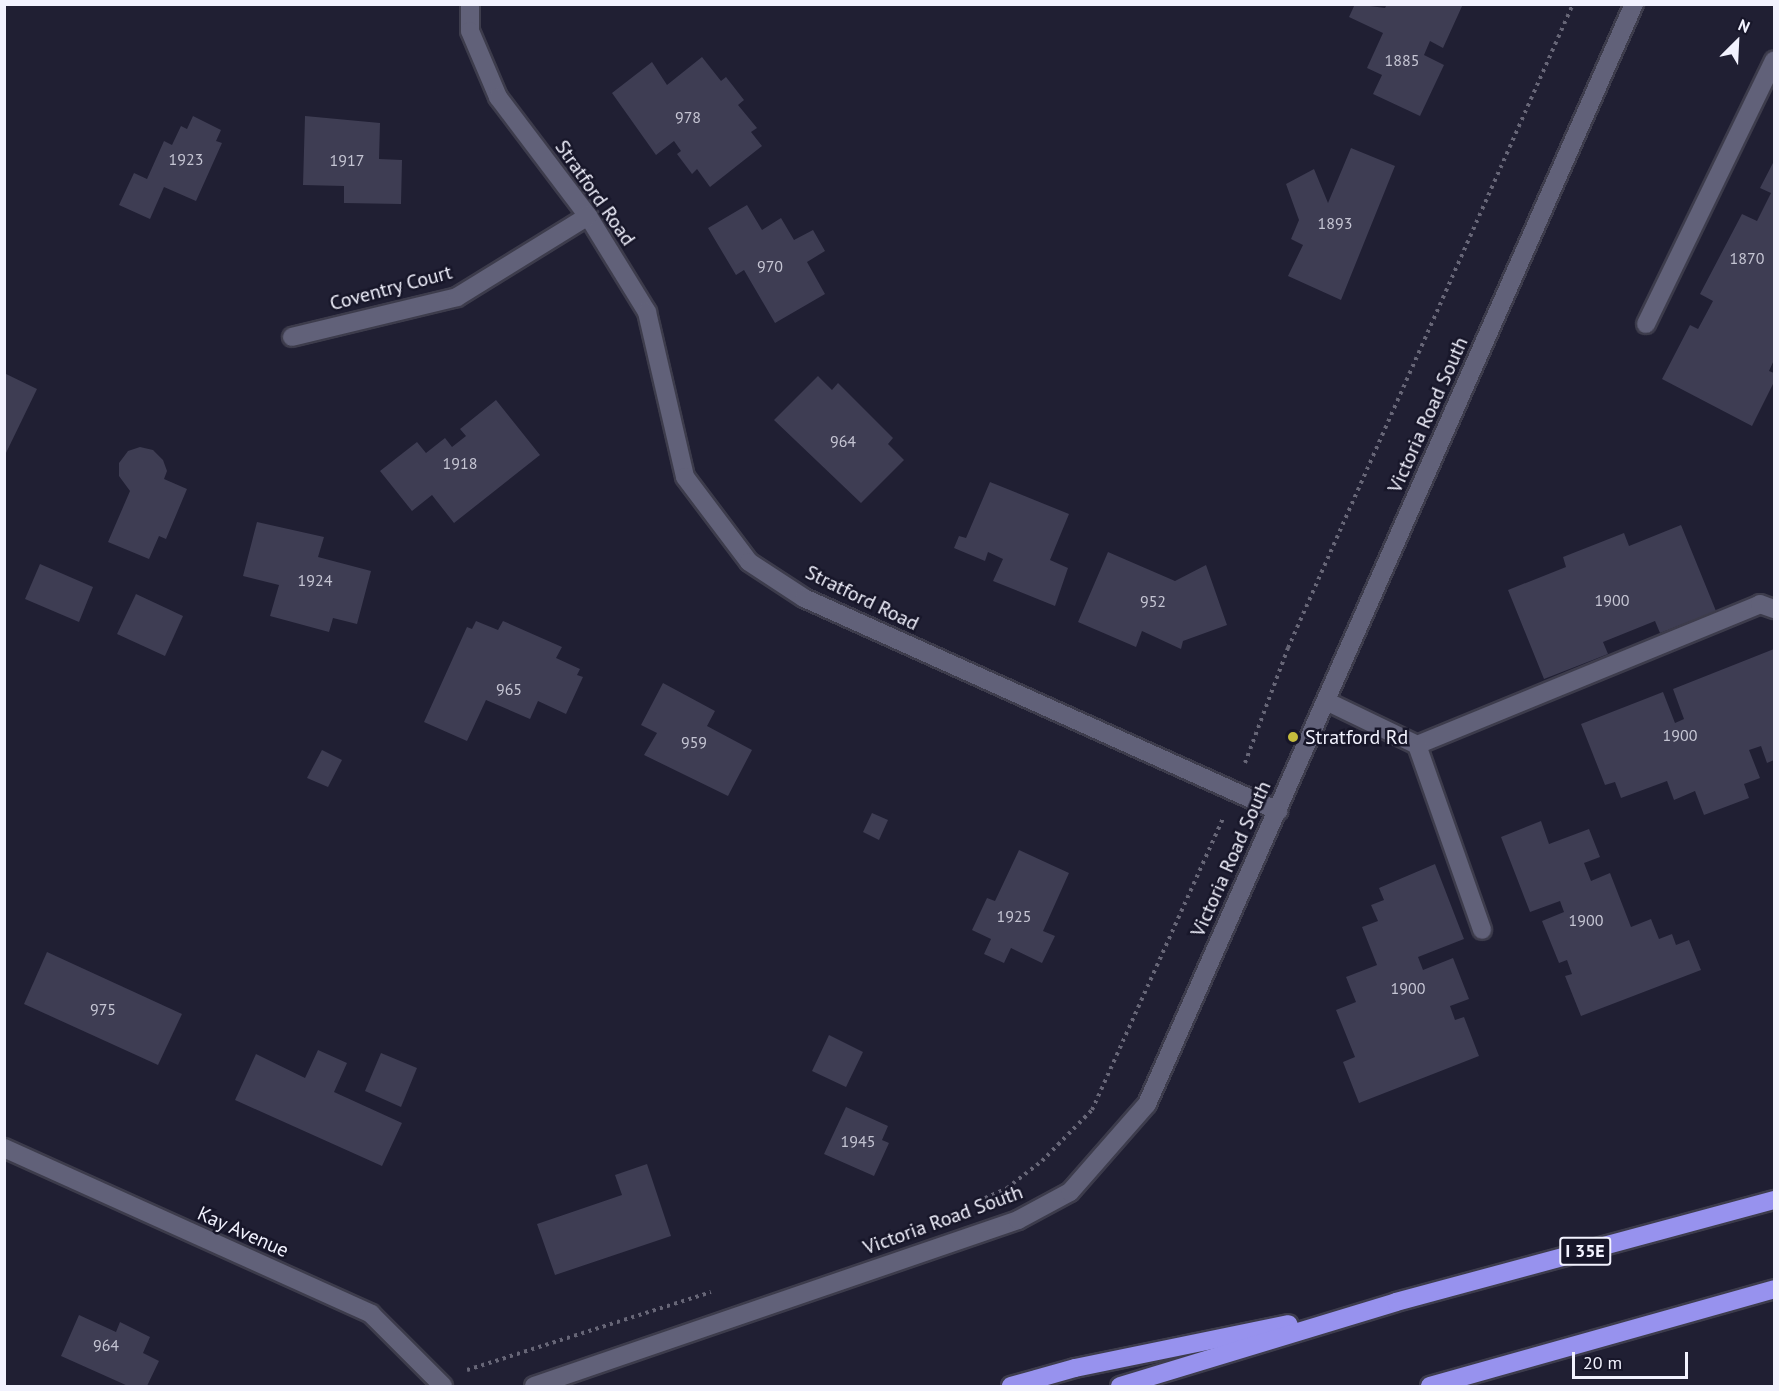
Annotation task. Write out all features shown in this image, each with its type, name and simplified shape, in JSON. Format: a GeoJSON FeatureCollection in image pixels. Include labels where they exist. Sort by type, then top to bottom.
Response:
{"type":"FeatureCollection","features":[{"type":"Feature","properties":{"kind":"highway","name":"I 35E"},"geometry":{"type":"LineString","coordinates":[[1120,1386],[1396,1302],[1774,1200]]}},
{"type":"Feature","properties":{"kind":"highway"},"geometry":{"type":"LineString","coordinates":[[1430,1386],[1774,1289]]}},
{"type":"Feature","properties":{"kind":"highway"},"geometry":{"type":"LineString","coordinates":[[1011,1386],[1075,1368],[1396,1302]]}},
{"type":"Feature","properties":{"kind":"street","name":"Stratford Road"},"geometry":{"type":"LineString","coordinates":[[470,4],[470,32],[498,97],[588,216],[647,312],[685,477],[749,562],[804,598],[1278,812]]}},
{"type":"Feature","properties":{"kind":"street","name":"Victoria Road South"},"geometry":{"type":"LineString","coordinates":[[534,1386],[1018,1220],[1070,1192],[1147,1104],[1634,4]]}},
{"type":"Feature","properties":{"kind":"street"},"geometry":{"type":"LineString","coordinates":[[1646,324],[1774,60]]}},
{"type":"Feature","properties":{"kind":"street","name":"Coventry Court"},"geometry":{"type":"LineString","coordinates":[[292,337],[457,297],[588,216]]}},
{"type":"Feature","properties":{"kind":"street"},"geometry":{"type":"LineString","coordinates":[[1417,745],[1760,604],[1774,609]]}},
{"type":"Feature","properties":{"kind":"street"},"geometry":{"type":"LineString","coordinates":[[1326,701],[1417,745],[1482,930]]}},
{"type":"Feature","properties":{"kind":"street","name":"Kay Avenue"},"geometry":{"type":"LineString","coordinates":[[4,1148],[371,1314],[440,1383]]}},
{"type":"Feature","properties":{"kind":"path"},"geometry":{"type":"LineString","coordinates":[[975,1202],[1007,1188],[1042,1161],[1092,1110],[1234,792],[1288,648],[1573,4]]}},
{"type":"Feature","properties":{"kind":"path"},"geometry":{"type":"LineString","coordinates":[[440,1383],[715,1290]]}},
{"type":"Feature","properties":{"kind":"building"},"geometry":{"type":"Polygon","coordinates":[[[1355,4],[1385,8],[1387,4],[1463,4],[1443,48],[1430,41],[1424,55],[1444,65],[1420,116],[1373,94],[1382,75],[1367,68],[1383,33],[1349,17],[1355,4]]]}},
{"type":"Feature","properties":{"kind":"building"},"geometry":{"type":"Polygon","coordinates":[[[702,57],[721,81],[726,77],[744,100],[738,105],[757,128],[751,132],[762,146],[710,187],[697,169],[692,174],[677,154],[681,151],[674,141],[656,155],[612,93],[652,62],[667,85],[702,57]]]}},
{"type":"Feature","properties":{"kind":"building"},"geometry":{"type":"Polygon","coordinates":[[[193,116],[221,130],[216,141],[222,143],[196,201],[164,187],[150,219],[119,205],[134,173],[147,179],[164,141],[172,145],[181,126],[187,129],[193,116]]]}},
{"type":"Feature","properties":{"kind":"building"},"geometry":{"type":"Polygon","coordinates":[[[305,116],[380,123],[379,159],[402,160],[401,204],[344,203],[344,186],[303,185],[305,116]]]}},
{"type":"Feature","properties":{"kind":"building"},"geometry":{"type":"Polygon","coordinates":[[[1351,148],[1395,166],[1341,300],[1288,276],[1303,245],[1291,239],[1299,220],[1286,184],[1314,169],[1328,203],[1351,148]]]}},
{"type":"Feature","properties":{"kind":"building"},"geometry":{"type":"Polygon","coordinates":[[[1774,161],[1774,360],[1769,371],[1774,373],[1774,382],[1752,426],[1662,379],[1690,325],[1698,329],[1713,301],[1700,294],[1742,214],[1757,221],[1771,193],[1760,188],[1774,161]]]}},
{"type":"Feature","properties":{"kind":"building"},"geometry":{"type":"Polygon","coordinates":[[[747,205],[762,230],[781,218],[794,240],[813,230],[825,251],[807,262],[825,294],[775,323],[744,270],[736,275],[708,228],[747,205]]]}},
{"type":"Feature","properties":{"kind":"building"},"geometry":{"type":"Polygon","coordinates":[[[4,373],[37,389],[4,457],[4,373]]]}},
{"type":"Feature","properties":{"kind":"building"},"geometry":{"type":"Polygon","coordinates":[[[818,376],[832,390],[838,383],[893,438],[888,444],[904,460],[861,503],[774,420],[818,376]]]}},
{"type":"Feature","properties":{"kind":"building"},"geometry":{"type":"Polygon","coordinates":[[[496,400],[540,455],[454,523],[432,495],[412,511],[380,471],[417,442],[426,453],[445,438],[452,447],[466,436],[460,429],[496,400]]]}},
{"type":"Feature","properties":{"kind":"building"},"geometry":{"type":"Polygon","coordinates":[[[140,447],[153,450],[163,460],[167,471],[164,479],[187,489],[166,539],[159,536],[149,559],[108,542],[130,491],[119,476],[119,463],[128,451],[140,447]]]}},
{"type":"Feature","properties":{"kind":"building"},"geometry":{"type":"Polygon","coordinates":[[[990,482],[1069,514],[1050,560],[1068,568],[1055,606],[993,581],[1003,559],[988,552],[985,561],[954,548],[959,536],[966,538],[990,482]]]}},
{"type":"Feature","properties":{"kind":"building"},"geometry":{"type":"Polygon","coordinates":[[[257,522],[324,537],[318,557],[371,571],[357,624],[333,618],[329,632],[270,616],[279,585],[243,576],[257,522]]]}},
{"type":"Feature","properties":{"kind":"building"},"geometry":{"type":"Polygon","coordinates":[[[1681,525],[1716,611],[1660,633],[1655,621],[1603,642],[1608,654],[1544,679],[1508,590],[1566,567],[1563,557],[1624,533],[1629,546],[1681,525]]]}},
{"type":"Feature","properties":{"kind":"building"},"geometry":{"type":"Polygon","coordinates":[[[1108,552],[1175,581],[1206,565],[1227,625],[1183,641],[1181,649],[1142,631],[1136,647],[1078,622],[1108,552]]]}},
{"type":"Feature","properties":{"kind":"building"},"geometry":{"type":"Polygon","coordinates":[[[40,564],[93,587],[79,622],[25,599],[40,564]]]}},
{"type":"Feature","properties":{"kind":"building"},"geometry":{"type":"Polygon","coordinates":[[[136,594],[183,616],[165,656],[117,634],[136,594]]]}},
{"type":"Feature","properties":{"kind":"building"},"geometry":{"type":"Polygon","coordinates":[[[476,621],[498,630],[503,621],[562,647],[556,658],[580,669],[577,675],[583,677],[566,714],[538,701],[530,719],[486,700],[467,741],[424,722],[467,627],[472,629],[476,621]]]}},
{"type":"Feature","properties":{"kind":"building"},"geometry":{"type":"Polygon","coordinates":[[[1774,649],[1774,760],[1767,763],[1761,746],[1749,750],[1760,778],[1744,784],[1749,798],[1704,815],[1695,791],[1674,800],[1667,781],[1621,798],[1615,782],[1605,785],[1581,724],[1663,692],[1675,723],[1684,719],[1673,689],[1774,649]]]}},
{"type":"Feature","properties":{"kind":"building"},"geometry":{"type":"Polygon","coordinates":[[[663,683],[715,711],[707,726],[752,750],[728,796],[644,755],[657,733],[641,725],[663,683]]]}},
{"type":"Feature","properties":{"kind":"building"},"geometry":{"type":"Polygon","coordinates":[[[322,750],[342,760],[328,787],[307,778],[322,750]]]}},
{"type":"Feature","properties":{"kind":"building"},"geometry":{"type":"Polygon","coordinates":[[[872,813],[888,820],[879,840],[863,832],[872,813]]]}},
{"type":"Feature","properties":{"kind":"building"},"geometry":{"type":"Polygon","coordinates":[[[1541,821],[1549,844],[1589,829],[1600,857],[1584,863],[1591,881],[1610,873],[1631,927],[1651,919],[1659,939],[1672,934],[1676,945],[1689,940],[1701,970],[1581,1016],[1565,976],[1572,974],[1567,960],[1559,963],[1542,921],[1564,912],[1560,901],[1530,912],[1501,837],[1541,821]]]}},
{"type":"Feature","properties":{"kind":"building"},"geometry":{"type":"Polygon","coordinates":[[[1019,850],[1069,873],[1043,931],[1055,936],[1042,963],[1011,948],[1004,963],[984,954],[991,939],[972,930],[987,898],[995,901],[1019,850]]]}},
{"type":"Feature","properties":{"kind":"building"},"geometry":{"type":"Polygon","coordinates":[[[1435,864],[1464,939],[1418,957],[1423,970],[1453,958],[1469,999],[1450,1006],[1455,1020],[1464,1017],[1479,1056],[1359,1103],[1343,1062],[1355,1057],[1336,1010],[1356,1002],[1346,977],[1377,965],[1362,927],[1378,921],[1371,905],[1384,900],[1379,888],[1435,864]]]}},
{"type":"Feature","properties":{"kind":"building"},"geometry":{"type":"Polygon","coordinates":[[[47,952],[182,1014],[158,1065],[24,1004],[47,952]]]}},
{"type":"Feature","properties":{"kind":"building"},"geometry":{"type":"Polygon","coordinates":[[[829,1035],[863,1052],[846,1087],[812,1071],[829,1035]]]}},
{"type":"Feature","properties":{"kind":"building"},"geometry":{"type":"Polygon","coordinates":[[[318,1050],[347,1063],[334,1092],[402,1123],[382,1166],[235,1100],[256,1054],[305,1078],[318,1050]]]}},
{"type":"Feature","properties":{"kind":"building"},"geometry":{"type":"Polygon","coordinates":[[[381,1053],[417,1068],[401,1107],[365,1091],[381,1053]]]}},
{"type":"Feature","properties":{"kind":"building"},"geometry":{"type":"Polygon","coordinates":[[[846,1107],[888,1126],[882,1140],[889,1143],[874,1176],[824,1154],[846,1107]]]}},
{"type":"Feature","properties":{"kind":"building"},"geometry":{"type":"Polygon","coordinates":[[[647,1164],[671,1236],[555,1275],[537,1224],[622,1195],[615,1175],[647,1164]]]}},
{"type":"Feature","properties":{"kind":"building"},"geometry":{"type":"Polygon","coordinates":[[[79,1315],[116,1332],[120,1322],[150,1337],[143,1353],[159,1361],[147,1386],[128,1386],[61,1356],[79,1315]]]}},
{"type":"Feature","properties":{"kind":"place","name":"Stratford Rd"},"geometry":{"type":"Point","coordinates":[1293,737]}}]}
